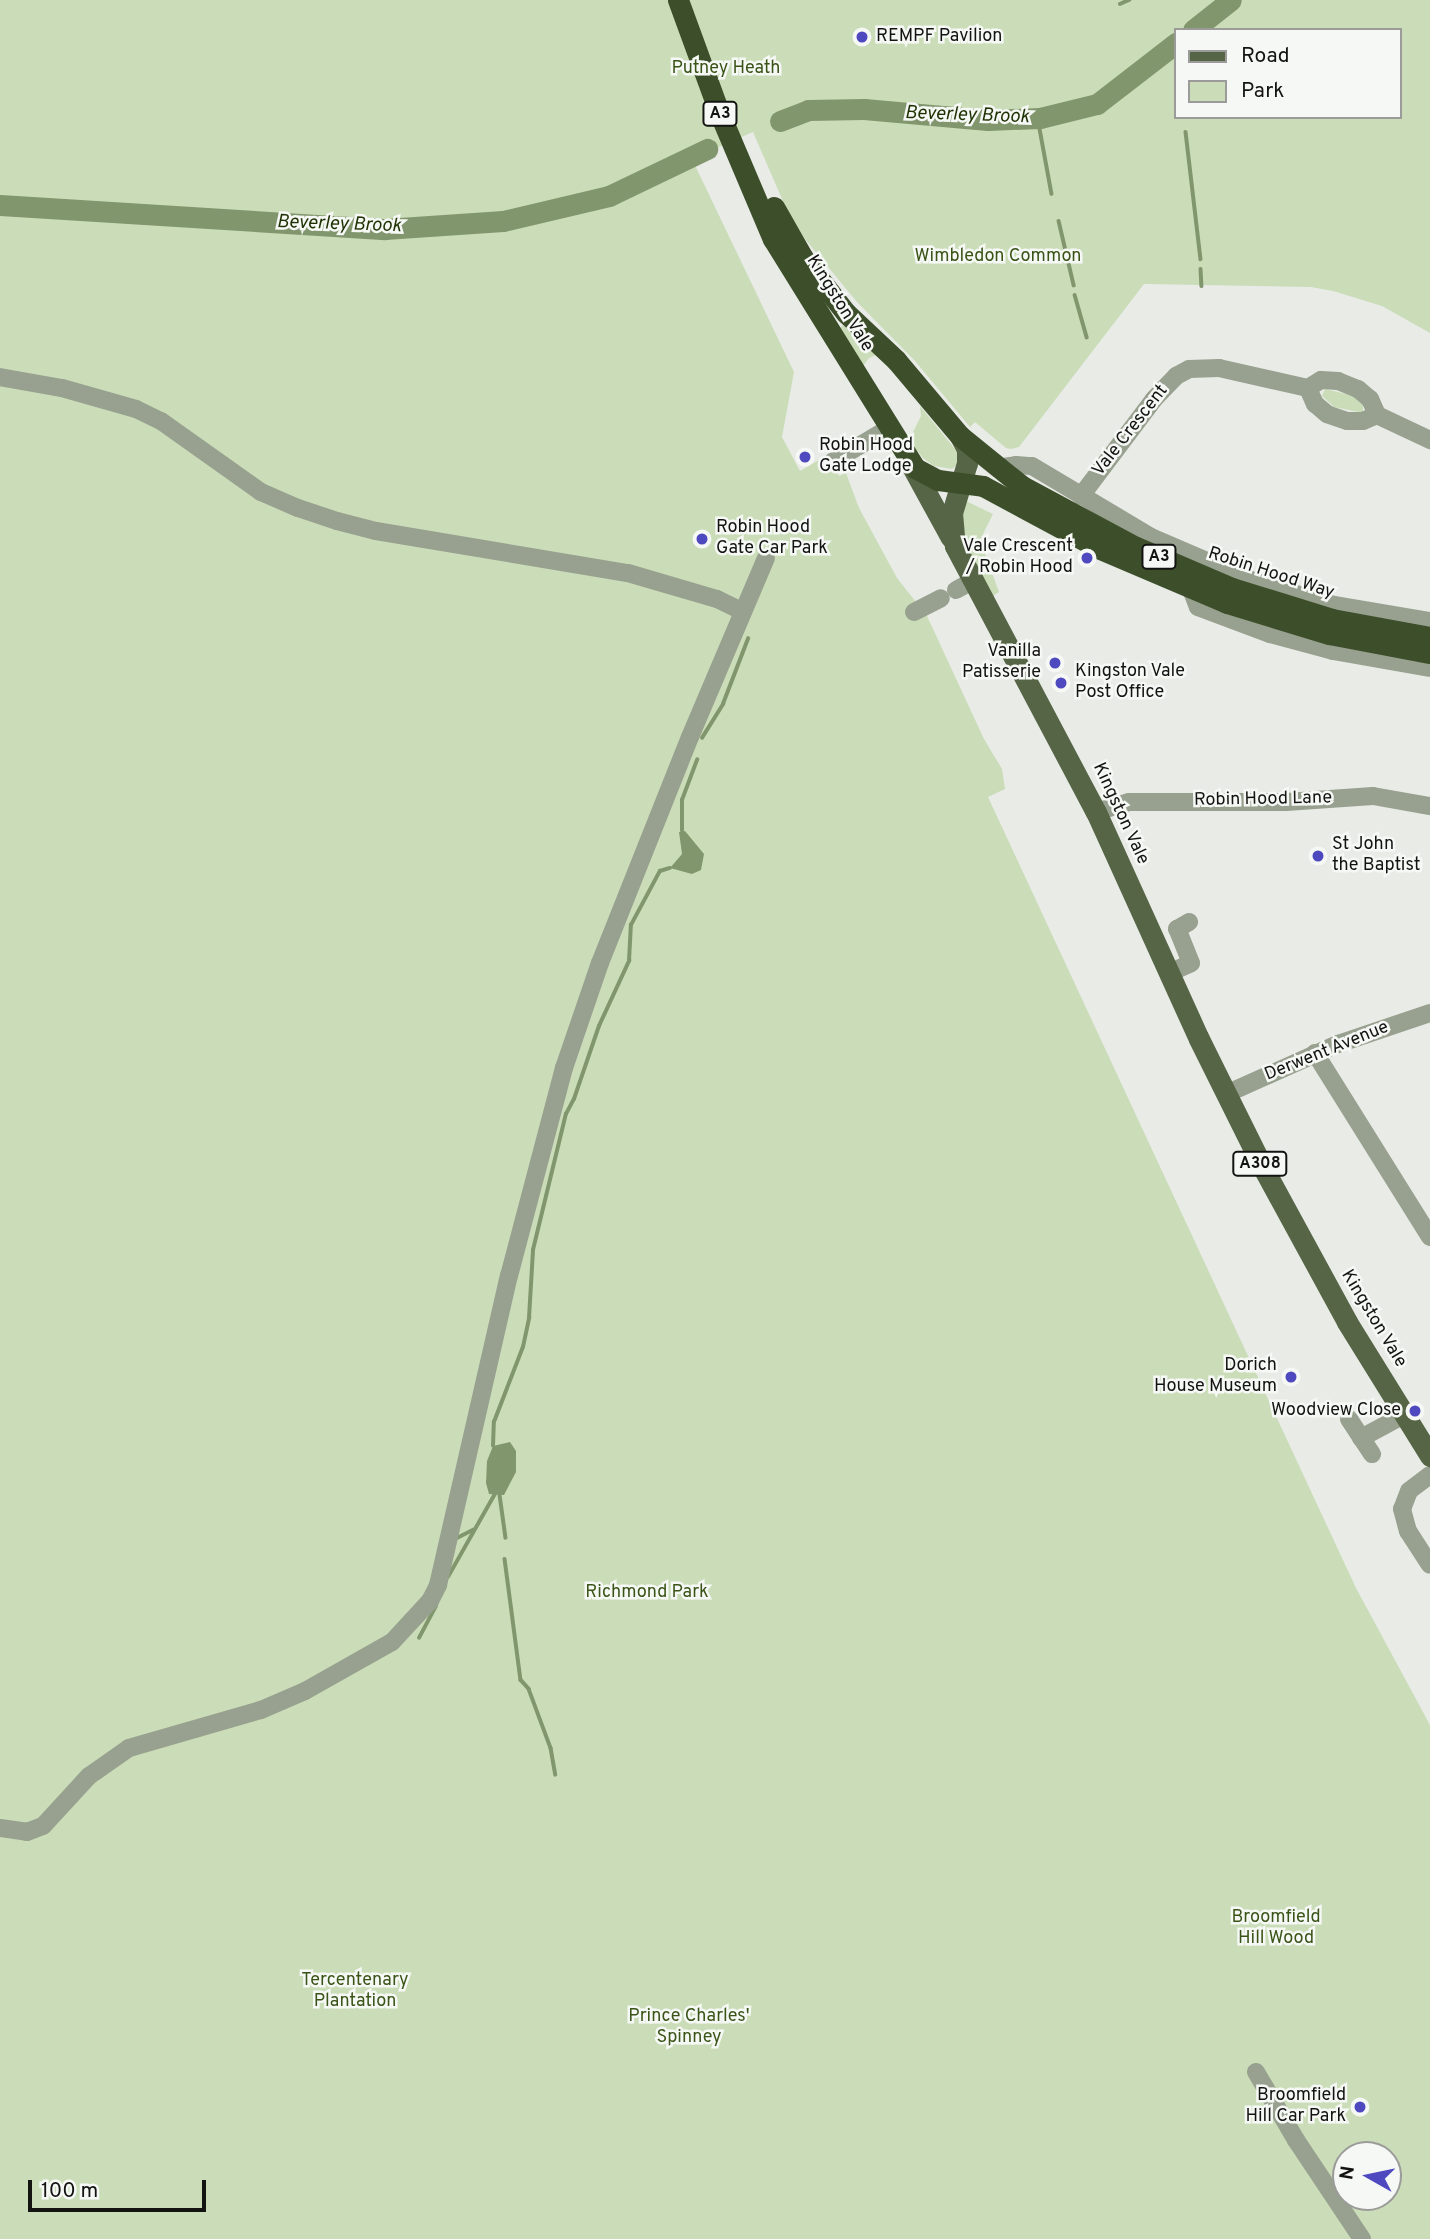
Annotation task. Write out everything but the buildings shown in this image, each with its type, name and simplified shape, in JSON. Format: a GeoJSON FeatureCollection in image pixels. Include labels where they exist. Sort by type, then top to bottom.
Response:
{"type":"FeatureCollection","features":[{"type":"Feature","properties":{"kind":"highway","name":"A3"},"geometry":{"type":"LineString","coordinates":[[678,0],[719,112],[773,223]]}},
{"type":"Feature","properties":{"kind":"highway","name":"A3"},"geometry":{"type":"LineString","coordinates":[[692,0],[773,223]]}},
{"type":"Feature","properties":{"kind":"highway","name":"Kingston Vale"},"geometry":{"type":"LineString","coordinates":[[773,223],[792,273],[910,463],[932,479],[962,482]]}},
{"type":"Feature","properties":{"kind":"highway","name":"Kingston Vale"},"geometry":{"type":"LineString","coordinates":[[773,223],[825,287],[896,360],[960,436]]}},
{"type":"Feature","properties":{"kind":"highway","name":"Robin Hood Way"},"geometry":{"type":"LineString","coordinates":[[960,436],[997,468],[1106,532],[1232,588],[1332,619],[1430,637]]}},
{"type":"Feature","properties":{"kind":"highway","name":"A3"},"geometry":{"type":"LineString","coordinates":[[962,482],[991,490],[1194,598],[1377,645],[1430,653]]}},
{"type":"Feature","properties":{"kind":"main road"},"geometry":{"type":"LineString","coordinates":[[960,436],[967,456],[962,482]]}},
{"type":"Feature","properties":{"kind":"main road","name":"A308"},"geometry":{"type":"LineString","coordinates":[[910,463],[955,546]]}},
{"type":"Feature","properties":{"kind":"main road","name":"Kingston Vale"},"geometry":{"type":"LineString","coordinates":[[962,482],[952,513],[957,590],[1096,812],[1169,973],[1261,1164],[1346,1322],[1430,1456]]}},
{"type":"Feature","properties":{"kind":"street","name":"Vale Crescent"},"geometry":{"type":"LineString","coordinates":[[1080,496],[1154,399],[1176,376],[1189,369],[1219,368],[1308,388],[1321,380],[1338,381],[1358,389],[1370,399],[1377,415],[1430,440]]}},
{"type":"Feature","properties":{"kind":"street"},"geometry":{"type":"LineString","coordinates":[[0,377],[62,388],[136,408],[161,421],[261,492],[337,521],[376,531],[628,573],[717,599],[742,611]]}},
{"type":"Feature","properties":{"kind":"street"},"geometry":{"type":"LineString","coordinates":[[1308,388],[1315,404],[1326,414],[1347,421],[1363,421],[1377,415]]}},
{"type":"Feature","properties":{"kind":"street"},"geometry":{"type":"LineString","coordinates":[[832,462],[889,428]]}},
{"type":"Feature","properties":{"kind":"street","name":"Robin Hood Way"},"geometry":{"type":"LineString","coordinates":[[997,468],[1028,465],[1162,542],[1258,583],[1334,605],[1430,621]]}},
{"type":"Feature","properties":{"kind":"street"},"geometry":{"type":"LineString","coordinates":[[0,1828],[27,1832],[43,1826],[89,1776],[129,1748],[261,1710],[305,1691],[393,1642],[430,1601],[438,1585],[509,1276],[564,1068],[600,962],[766,558]]}},
{"type":"Feature","properties":{"kind":"street"},"geometry":{"type":"LineString","coordinates":[[915,612],[957,590]]}},
{"type":"Feature","properties":{"kind":"street"},"geometry":{"type":"LineString","coordinates":[[1194,598],[1269,634],[1333,651],[1430,668]]}},
{"type":"Feature","properties":{"kind":"street","name":"Robin Hood Lane"},"geometry":{"type":"LineString","coordinates":[[1096,812],[1129,802],[1286,802],[1373,796],[1430,806]]}},
{"type":"Feature","properties":{"kind":"street"},"geometry":{"type":"LineString","coordinates":[[1169,973],[1198,968],[1177,929],[1189,922]]}},
{"type":"Feature","properties":{"kind":"street","name":"Derwent Avenue"},"geometry":{"type":"LineString","coordinates":[[1227,1094],[1315,1053],[1430,1013]]}},
{"type":"Feature","properties":{"kind":"street"},"geometry":{"type":"LineString","coordinates":[[1315,1053],[1430,1237]]}},
{"type":"Feature","properties":{"kind":"street"},"geometry":{"type":"LineString","coordinates":[[1361,1438],[1404,1415]]}},
{"type":"Feature","properties":{"kind":"street"},"geometry":{"type":"LineString","coordinates":[[1349,1419],[1372,1454]]}},
{"type":"Feature","properties":{"kind":"street"},"geometry":{"type":"LineString","coordinates":[[1430,1475],[1409,1491],[1402,1509],[1408,1531],[1430,1565]]}},
{"type":"Feature","properties":{"kind":"street"},"geometry":{"type":"LineString","coordinates":[[1256,2072],[1296,2140],[1362,2239]]}},
{"type":"Feature","properties":{"kind":"green space","name":"Richmond Park"},"geometry":{"type":"Polygon","coordinates":[[[0,0],[1430,0],[1430,333],[1382,306],[1311,287],[1144,284],[1019,447],[1011,449],[1006,448],[975,422],[970,427],[915,361],[857,302],[805,239],[785,206],[753,132],[692,159],[794,372],[782,437],[800,471],[829,454],[839,476],[846,473],[859,508],[897,578],[927,616],[984,739],[1002,769],[1005,789],[988,797],[1356,1588],[1430,1725],[1430,2239],[0,2239],[0,0]]]}},
{"type":"Feature","properties":{"kind":"green space"},"geometry":{"type":"Polygon","coordinates":[[[843,325],[876,355],[869,358],[863,366],[840,328],[843,325]]]}},
{"type":"Feature","properties":{"kind":"green space"},"geometry":{"type":"Polygon","coordinates":[[[1325,389],[1351,395],[1363,405],[1363,413],[1334,407],[1322,396],[1325,389]]]}},
{"type":"Feature","properties":{"kind":"green space"},"geometry":{"type":"Polygon","coordinates":[[[920,406],[959,454],[957,465],[952,469],[934,466],[923,458],[909,440],[921,416],[920,406]]]}},
{"type":"Feature","properties":{"kind":"green space"},"geometry":{"type":"Polygon","coordinates":[[[964,500],[993,514],[980,540],[999,592],[993,596],[965,547],[957,524],[964,500]]]}},
{"type":"Feature","properties":{"kind":"shaded area"},"geometry":{"type":"Polygon","coordinates":[[[685,831],[704,854],[701,870],[692,874],[670,868],[682,854],[679,832],[685,831]]]}},
{"type":"Feature","properties":{"kind":"shaded area"},"geometry":{"type":"Polygon","coordinates":[[[510,1442],[516,1451],[516,1472],[504,1495],[489,1494],[486,1483],[487,1461],[493,1446],[510,1442]]]}},
{"type":"Feature","properties":{"kind":"waterway"},"geometry":{"type":"LineString","coordinates":[[1120,4],[1129,0]]}},
{"type":"Feature","properties":{"kind":"waterway","name":"Beverley Brook"},"geometry":{"type":"LineString","coordinates":[[1196,28],[1231,0]]}},
{"type":"Feature","properties":{"kind":"waterway","name":"Beverley Brook"},"geometry":{"type":"LineString","coordinates":[[780,121],[808,110],[864,109],[988,120],[1040,118],[1097,104],[1174,45]]}},
{"type":"Feature","properties":{"kind":"waterway"},"geometry":{"type":"LineString","coordinates":[[1038,118],[1052,194]]}},
{"type":"Feature","properties":{"kind":"waterway"},"geometry":{"type":"LineString","coordinates":[[1186,132],[1201,259]]}},
{"type":"Feature","properties":{"kind":"waterway","name":"Beverley Brook"},"geometry":{"type":"LineString","coordinates":[[0,205],[385,229],[503,221],[609,196],[707,149]]}},
{"type":"Feature","properties":{"kind":"waterway"},"geometry":{"type":"LineString","coordinates":[[1059,221],[1074,285]]}},
{"type":"Feature","properties":{"kind":"waterway"},"geometry":{"type":"LineString","coordinates":[[1201,269],[1202,286]]}},
{"type":"Feature","properties":{"kind":"waterway"},"geometry":{"type":"LineString","coordinates":[[1075,295],[1087,337]]}},
{"type":"Feature","properties":{"kind":"waterway"},"geometry":{"type":"LineString","coordinates":[[702,738],[723,704],[748,639]]}},
{"type":"Feature","properties":{"kind":"waterway"},"geometry":{"type":"LineString","coordinates":[[682,831],[682,800],[697,760]]}},
{"type":"Feature","properties":{"kind":"waterway"},"geometry":{"type":"LineString","coordinates":[[493,1446],[494,1422],[523,1347],[529,1318],[533,1250],[566,1114],[574,1099],[599,1026],[629,961],[631,925],[660,871],[670,868]]}},
{"type":"Feature","properties":{"kind":"waterway"},"geometry":{"type":"LineString","coordinates":[[448,1577],[495,1494]]}},
{"type":"Feature","properties":{"kind":"waterway"},"geometry":{"type":"LineString","coordinates":[[500,1495],[506,1538]]}},
{"type":"Feature","properties":{"kind":"waterway"},"geometry":{"type":"LineString","coordinates":[[455,1539],[473,1530]]}},
{"type":"Feature","properties":{"kind":"waterway"},"geometry":{"type":"LineString","coordinates":[[505,1559],[521,1680],[529,1689],[551,1748],[556,1775]]}},
{"type":"Feature","properties":{"kind":"waterway"},"geometry":{"type":"LineString","coordinates":[[419,1638],[436,1606]]}},
{"type":"Feature","properties":{"kind":"place","name":"REMPF Pavilion"},"geometry":{"type":"Point","coordinates":[862,37]}},
{"type":"Feature","properties":{"kind":"place","name":"Robin Hood Gate Lodge"},"geometry":{"type":"Point","coordinates":[805,457]}},
{"type":"Feature","properties":{"kind":"place","name":"Robin Hood Gate Car Park"},"geometry":{"type":"Point","coordinates":[702,539]}},
{"type":"Feature","properties":{"kind":"place","name":"Vale Crescent / Robin Hood"},"geometry":{"type":"Point","coordinates":[1087,558]}},
{"type":"Feature","properties":{"kind":"place","name":"Vanilla Patisserie"},"geometry":{"type":"Point","coordinates":[1055,663]}},
{"type":"Feature","properties":{"kind":"place","name":"Kingston Vale Post Office"},"geometry":{"type":"Point","coordinates":[1061,683]}},
{"type":"Feature","properties":{"kind":"place","name":"St John the Baptist"},"geometry":{"type":"Point","coordinates":[1318,856]}},
{"type":"Feature","properties":{"kind":"place","name":"Dorich House Museum"},"geometry":{"type":"Point","coordinates":[1291,1377]}},
{"type":"Feature","properties":{"kind":"place","name":"Woodview Close"},"geometry":{"type":"Point","coordinates":[1415,1411]}},
{"type":"Feature","properties":{"kind":"place","name":"Broomfield Hill Car Park"},"geometry":{"type":"Point","coordinates":[1360,2107]}},
{"type":"Feature","properties":{"kind":"park label","name":"Putney Heath"},"geometry":{"type":"Point","coordinates":[726,69]}},
{"type":"Feature","properties":{"kind":"park label","name":"Wimbledon Common"},"geometry":{"type":"Point","coordinates":[998,257]}},
{"type":"Feature","properties":{"kind":"park label","name":"Broomfield Hill Wood"},"geometry":{"type":"Point","coordinates":[1276,1930]}},
{"type":"Feature","properties":{"kind":"park label","name":"Tercentenary Plantation"},"geometry":{"type":"Point","coordinates":[355,1992]}},
{"type":"Feature","properties":{"kind":"park label","name":"Prince Charles' Spinney"},"geometry":{"type":"Point","coordinates":[689,2028]}}]}
